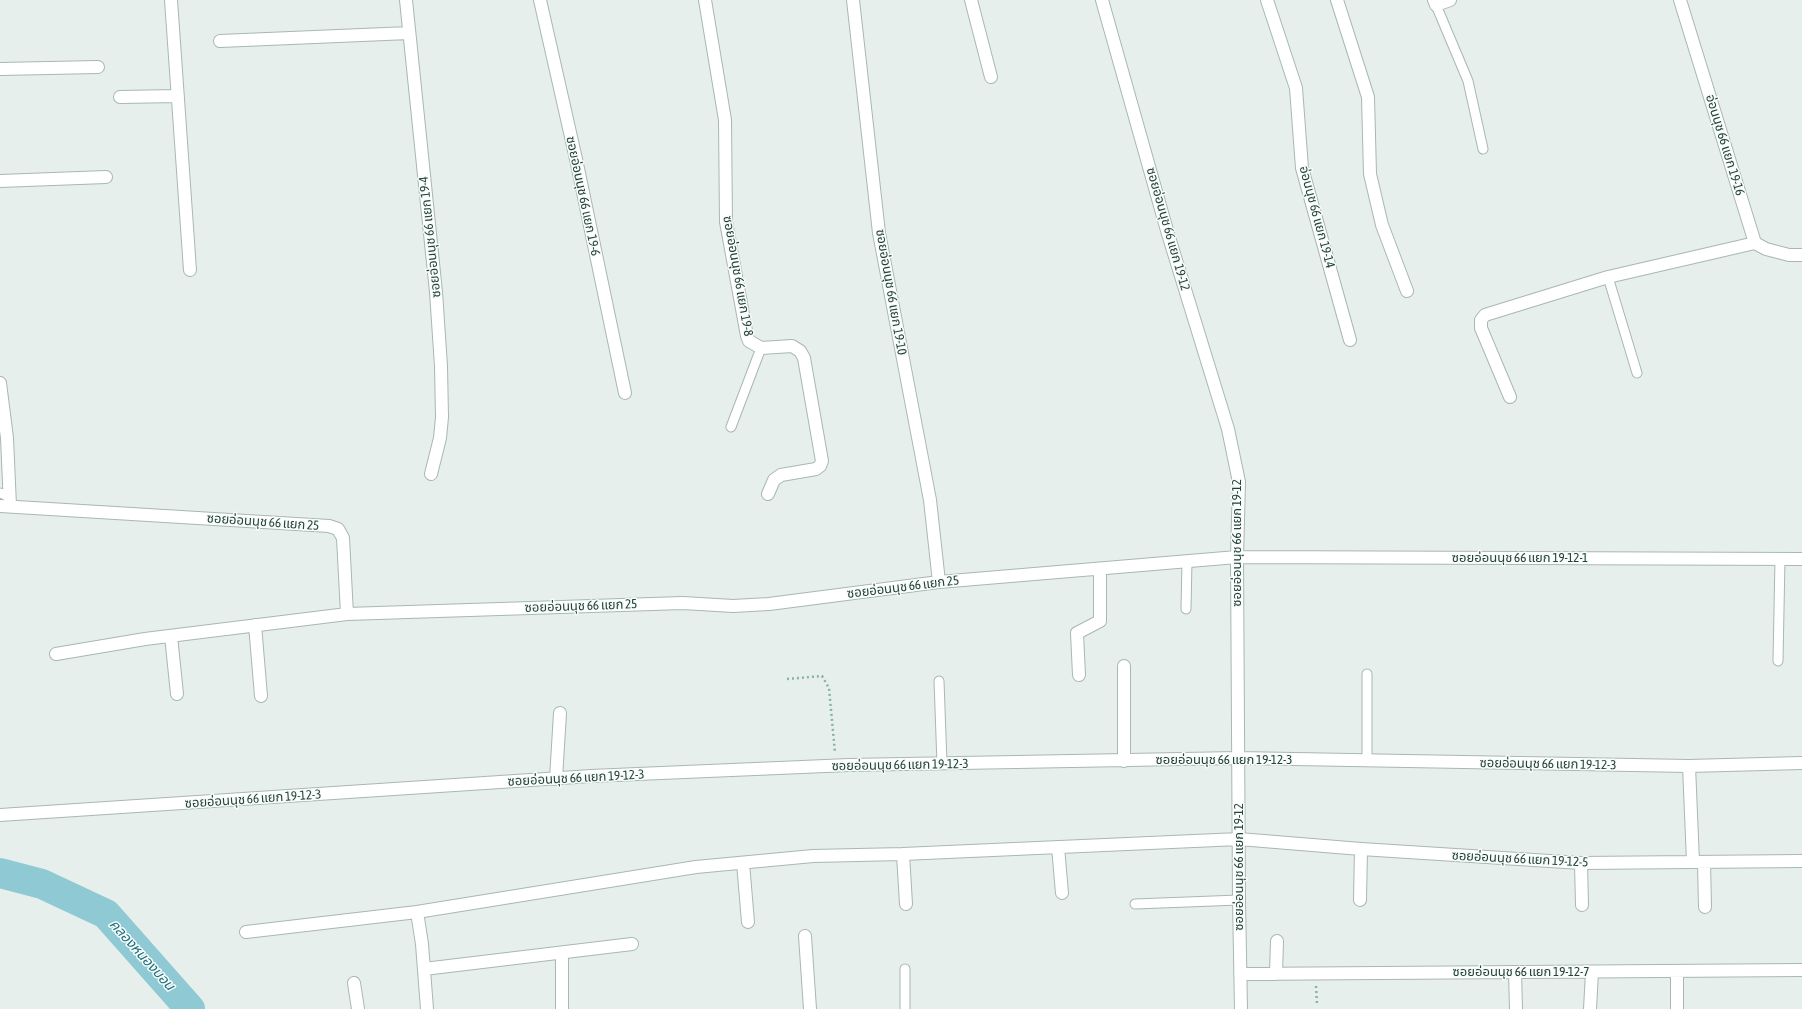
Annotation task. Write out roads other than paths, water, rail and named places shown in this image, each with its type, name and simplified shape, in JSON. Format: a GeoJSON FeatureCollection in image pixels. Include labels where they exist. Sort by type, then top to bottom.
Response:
{"type":"FeatureCollection","features":[{"type":"Feature","properties":{"kind":"street"},"geometry":{"type":"LineString","coordinates":[[171,0],[190,270]]}},
{"type":"Feature","properties":{"kind":"street","name":"ซอยอ่อนนุช 66 แยก 19-4"},"geometry":{"type":"LineString","coordinates":[[406,0],[436,292],[441,366],[442,417],[440,438],[431,474]]}},
{"type":"Feature","properties":{"kind":"street","name":"ซอยอ่อนนุช 66 แยก 19-6"},"geometry":{"type":"LineString","coordinates":[[540,0],[625,393]]}},
{"type":"Feature","properties":{"kind":"street","name":"ซอยอ่อนนุช 66 แยก 19-8"},"geometry":{"type":"LineString","coordinates":[[705,0],[725,120],[726,222],[746,336],[749,341],[761,348],[792,346],[800,351],[804,358],[822,461],[820,466],[816,469],[781,475],[774,480],[768,494]]}},
{"type":"Feature","properties":{"kind":"street","name":"ซอยอ่อนนุช 66 แยก 19-10"},"geometry":{"type":"LineString","coordinates":[[853,0],[879,233],[930,500],[939,582]]}},
{"type":"Feature","properties":{"kind":"street"},"geometry":{"type":"LineString","coordinates":[[972,0],[992,77]]}},
{"type":"Feature","properties":{"kind":"street","name":"ซอยอ่อนนุช 66 แยก 19-12"},"geometry":{"type":"LineString","coordinates":[[1102,0],[1168,234],[1228,429],[1239,482],[1237,557],[1241,1009]]}},
{"type":"Feature","properties":{"kind":"street","name":"อ่อนนุช 66 แยก 19-14"},"geometry":{"type":"LineString","coordinates":[[1267,0],[1296,88],[1302,168],[1350,340]]}},
{"type":"Feature","properties":{"kind":"street"},"geometry":{"type":"LineString","coordinates":[[1337,0],[1368,97],[1370,174],[1382,225],[1407,291]]}},
{"type":"Feature","properties":{"kind":"street"},"geometry":{"type":"LineString","coordinates":[[1435,2],[1450,0]]}},
{"type":"Feature","properties":{"kind":"street","name":"อ่อนนุช 66 แยก 19-16"},"geometry":{"type":"LineString","coordinates":[[1680,0],[1755,243]]}},
{"type":"Feature","properties":{"kind":"street"},"geometry":{"type":"LineString","coordinates":[[220,41],[409,34]]}},
{"type":"Feature","properties":{"kind":"street"},"geometry":{"type":"LineString","coordinates":[[0,70],[98,67]]}},
{"type":"Feature","properties":{"kind":"street"},"geometry":{"type":"LineString","coordinates":[[120,97],[178,96]]}},
{"type":"Feature","properties":{"kind":"street"},"geometry":{"type":"LineString","coordinates":[[0,181],[106,178]]}},
{"type":"Feature","properties":{"kind":"street"},"geometry":{"type":"LineString","coordinates":[[1510,397],[1482,328],[1481,320],[1485,315],[1608,277],[1755,243],[1766,249],[1789,255],[1802,256]]}},
{"type":"Feature","properties":{"kind":"street"},"geometry":{"type":"LineString","coordinates":[[0,383],[4,439],[5,500]]}},
{"type":"Feature","properties":{"kind":"street","name":"ซอยอ่อนนุช 66 แยก 25"},"geometry":{"type":"LineString","coordinates":[[5,500],[330,526],[338,529],[343,538],[347,614],[683,603],[733,606],[769,604],[939,582],[1237,557]]}},
{"type":"Feature","properties":{"kind":"street","name":"ซอยอ่อนนุช 66 แยก 19-12-1"},"geometry":{"type":"LineString","coordinates":[[1237,557],[1802,559]]}},
{"type":"Feature","properties":{"kind":"street"},"geometry":{"type":"LineString","coordinates":[[1079,675],[1077,633],[1100,621],[1100,568]]}},
{"type":"Feature","properties":{"kind":"street"},"geometry":{"type":"LineString","coordinates":[[56,654],[170,636],[347,614]]}},
{"type":"Feature","properties":{"kind":"street"},"geometry":{"type":"LineString","coordinates":[[256,625],[261,696]]}},
{"type":"Feature","properties":{"kind":"street"},"geometry":{"type":"LineString","coordinates":[[170,636],[177,694]]}},
{"type":"Feature","properties":{"kind":"street"},"geometry":{"type":"LineString","coordinates":[[1124,666],[1124,761]]}},
{"type":"Feature","properties":{"kind":"street"},"geometry":{"type":"LineString","coordinates":[[556,779],[560,713]]}},
{"type":"Feature","properties":{"kind":"street","name":"ซอยอ่อนนุช 66 แยก 19-12-3"},"geometry":{"type":"LineString","coordinates":[[0,815],[556,779],[836,766],[1238,758],[1689,766],[1801,763]]}},
{"type":"Feature","properties":{"kind":"street"},"geometry":{"type":"LineString","coordinates":[[1689,766],[1698,862],[1704,907]]}},
{"type":"Feature","properties":{"kind":"street","name":"ซอยอ่อนนุช 66 แยก 19-12-5"},"geometry":{"type":"LineString","coordinates":[[246,932],[417,912],[696,867],[813,856],[903,854],[1239,839],[1361,849],[1581,863],[1802,860]]}},
{"type":"Feature","properties":{"kind":"street"},"geometry":{"type":"LineString","coordinates":[[1058,847],[1062,893]]}},
{"type":"Feature","properties":{"kind":"street"},"geometry":{"type":"LineString","coordinates":[[1360,900],[1361,849]]}},
{"type":"Feature","properties":{"kind":"street"},"geometry":{"type":"LineString","coordinates":[[903,854],[906,904]]}},
{"type":"Feature","properties":{"kind":"street"},"geometry":{"type":"LineString","coordinates":[[743,862],[748,922]]}},
{"type":"Feature","properties":{"kind":"street"},"geometry":{"type":"LineString","coordinates":[[1581,863],[1582,905]]}},
{"type":"Feature","properties":{"kind":"street"},"geometry":{"type":"LineString","coordinates":[[417,912],[427,1009]]}},
{"type":"Feature","properties":{"kind":"street"},"geometry":{"type":"LineString","coordinates":[[805,936],[810,1009]]}},
{"type":"Feature","properties":{"kind":"street"},"geometry":{"type":"LineString","coordinates":[[1276,974],[1277,941]]}},
{"type":"Feature","properties":{"kind":"street"},"geometry":{"type":"LineString","coordinates":[[424,969],[632,944]]}},
{"type":"Feature","properties":{"kind":"street"},"geometry":{"type":"LineString","coordinates":[[562,953],[562,1009]]}},
{"type":"Feature","properties":{"kind":"street","name":"ซอยอ่อนนุช 66 แยก 19-12-7"},"geometry":{"type":"LineString","coordinates":[[1240,974],[1802,970]]}},
{"type":"Feature","properties":{"kind":"street"},"geometry":{"type":"LineString","coordinates":[[1677,971],[1677,1009]]}},
{"type":"Feature","properties":{"kind":"street"},"geometry":{"type":"LineString","coordinates":[[1515,972],[1516,1009]]}},
{"type":"Feature","properties":{"kind":"street"},"geometry":{"type":"LineString","coordinates":[[1590,1009],[1592,972]]}},
{"type":"Feature","properties":{"kind":"street"},"geometry":{"type":"LineString","coordinates":[[354,983],[358,1009]]}},
{"type":"Feature","properties":{"kind":"lane"},"geometry":{"type":"LineString","coordinates":[[1435,2],[1468,81],[1482,149]]}},
{"type":"Feature","properties":{"kind":"lane"},"geometry":{"type":"LineString","coordinates":[[1608,277],[1637,373]]}},
{"type":"Feature","properties":{"kind":"lane"},"geometry":{"type":"LineString","coordinates":[[731,427],[761,348]]}},
{"type":"Feature","properties":{"kind":"lane"},"geometry":{"type":"LineString","coordinates":[[1778,661],[1780,559]]}},
{"type":"Feature","properties":{"kind":"lane"},"geometry":{"type":"LineString","coordinates":[[1186,609],[1187,561]]}},
{"type":"Feature","properties":{"kind":"lane"},"geometry":{"type":"LineString","coordinates":[[1367,674],[1367,760]]}},
{"type":"Feature","properties":{"kind":"lane"},"geometry":{"type":"LineString","coordinates":[[939,680],[942,764]]}},
{"type":"Feature","properties":{"kind":"lane"},"geometry":{"type":"LineString","coordinates":[[1136,904],[1239,900]]}},
{"type":"Feature","properties":{"kind":"lane"},"geometry":{"type":"LineString","coordinates":[[905,968],[905,1009]]}},
{"type":"Feature","properties":{"kind":"waterway","name":"คลองหนองบอน"},"geometry":{"type":"LineString","coordinates":[[0,873],[42,884],[106,914],[190,1009]]}}]}
